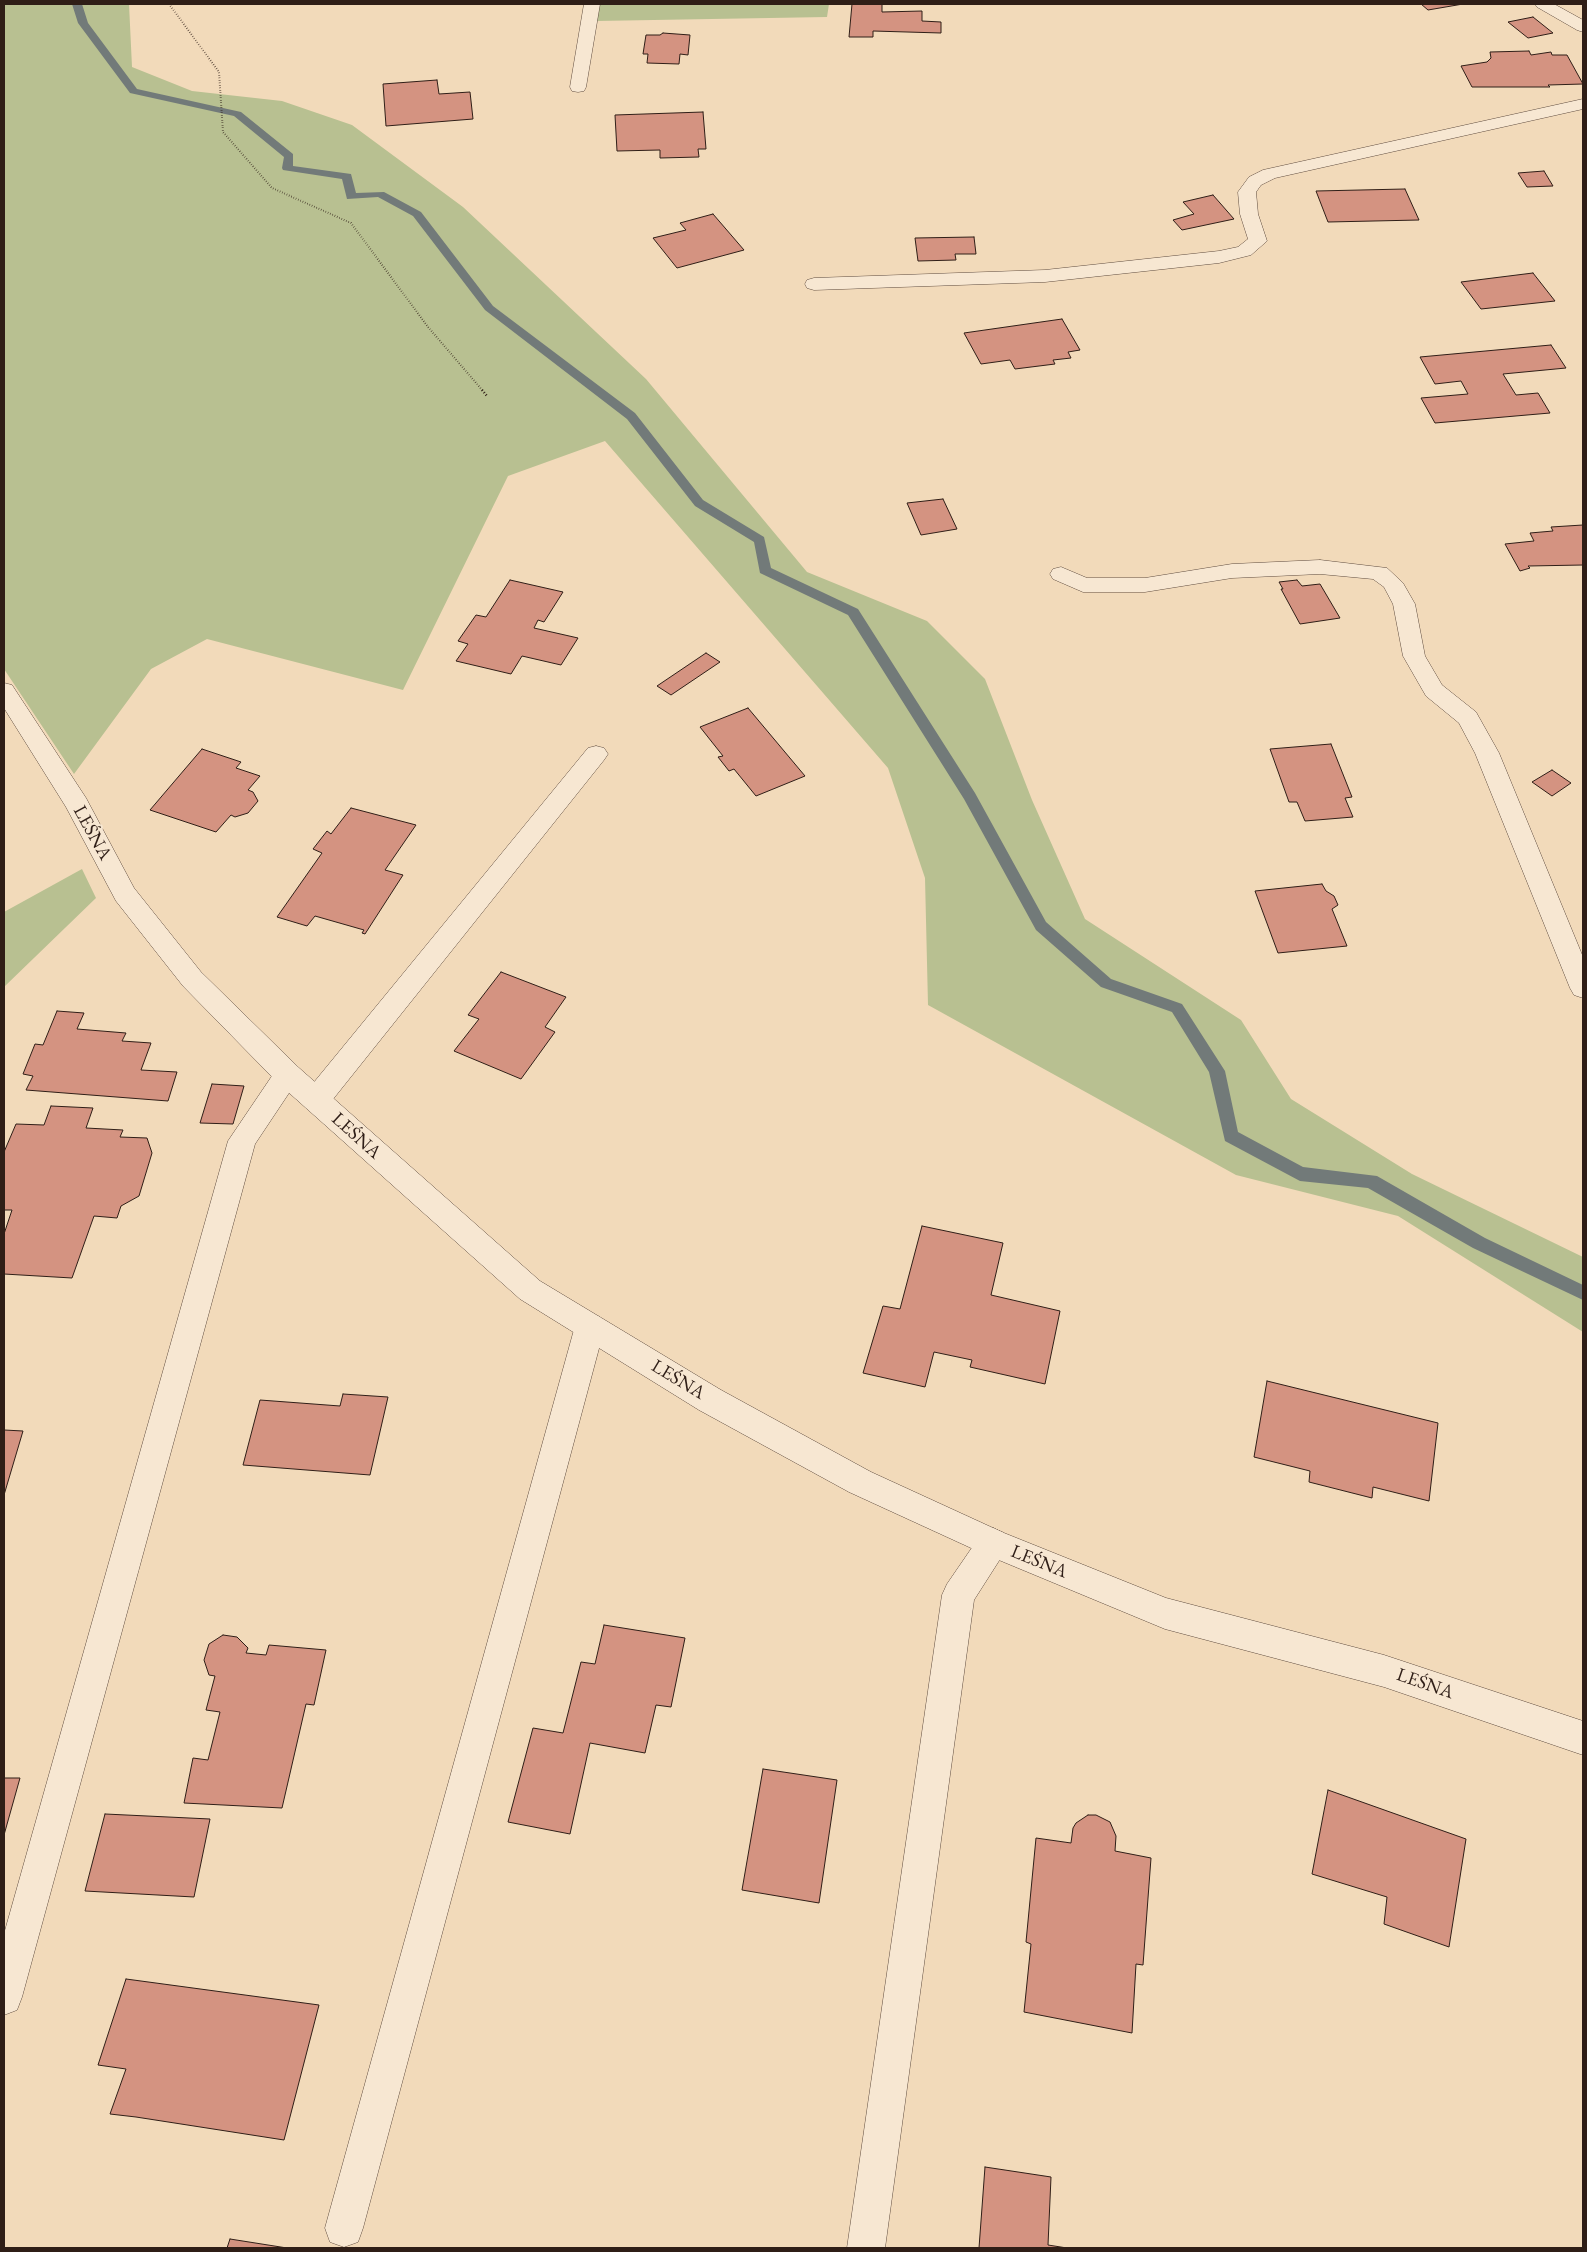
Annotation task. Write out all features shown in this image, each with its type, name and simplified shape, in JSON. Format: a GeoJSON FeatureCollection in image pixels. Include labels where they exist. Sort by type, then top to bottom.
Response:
{"type":"FeatureCollection","features":[{"type":"Feature","properties":{"kind":"street"},"geometry":{"type":"LineString","coordinates":[[578,88],[592,4]]}},
{"type":"Feature","properties":{"kind":"street"},"geometry":{"type":"LineString","coordinates":[[1543,4],[1583,27]]}},
{"type":"Feature","properties":{"kind":"street"},"geometry":{"type":"LineString","coordinates":[[814,284],[1045,276],[1218,257],[1244,251],[1258,241],[1249,214],[1247,192],[1255,181],[1269,174],[1583,104]]}},
{"type":"Feature","properties":{"kind":"street"},"geometry":{"type":"LineString","coordinates":[[1061,574],[1083,585],[1109,586],[1145,585],[1232,571],[1320,567],[1379,573],[1392,583],[1404,604],[1414,656],[1434,690],[1468,718],[1487,754],[1583,988]]}},
{"type":"Feature","properties":{"kind":"street","name":"LEŚNA"},"geometry":{"type":"LineString","coordinates":[[4,691],[26,722],[76,804],[125,894],[192,978],[288,1076],[530,1290],[710,1400],[860,1482],[993,1543],[1165,1613],[1384,1671],[1583,1738]]}},
{"type":"Feature","properties":{"kind":"street"},"geometry":{"type":"LineString","coordinates":[[316,1100],[596,754]]}},
{"type":"Feature","properties":{"kind":"street"},"geometry":{"type":"LineString","coordinates":[[4,1997],[242,1141],[288,1076]]}},
{"type":"Feature","properties":{"kind":"street"},"geometry":{"type":"LineString","coordinates":[[344,2228],[590,1326]]}},
{"type":"Feature","properties":{"kind":"street"},"geometry":{"type":"LineString","coordinates":[[866,2248],[958,1595],[993,1543]]}},
{"type":"Feature","properties":{"kind":"path"},"geometry":{"type":"LineString","coordinates":[[169,4],[219,72],[223,132],[272,188],[351,223],[428,328],[487,396]]}},
{"type":"Feature","properties":{"kind":"green space"},"geometry":{"type":"Polygon","coordinates":[[[4,4],[129,4],[132,67],[192,91],[282,101],[352,125],[463,207],[646,379],[807,572],[927,621],[985,679],[1032,800],[1085,919],[1241,1020],[1291,1099],[1412,1174],[1583,1257],[1583,1332],[1398,1216],[1236,1175],[928,1005],[925,878],[888,768],[605,441],[508,476],[403,690],[207,639],[151,669],[74,774],[4,669],[4,4]]]}},
{"type":"Feature","properties":{"kind":"green space"},"geometry":{"type":"Polygon","coordinates":[[[599,4],[829,4],[827,17],[596,21],[599,4]]]}},
{"type":"Feature","properties":{"kind":"green space"},"geometry":{"type":"Polygon","coordinates":[[[82,869],[96,898],[4,987],[4,912],[82,869]]]}},
{"type":"Feature","properties":{"kind":"building"},"geometry":{"type":"Polygon","coordinates":[[[852,4],[882,4],[882,12],[922,11],[922,21],[941,22],[941,33],[873,31],[873,37],[849,37],[852,4]]]}},
{"type":"Feature","properties":{"kind":"building"},"geometry":{"type":"Polygon","coordinates":[[[1421,4],[1463,4],[1428,10],[1421,4]]]}},
{"type":"Feature","properties":{"kind":"building"},"geometry":{"type":"Polygon","coordinates":[[[1533,17],[1553,33],[1528,38],[1508,22],[1533,17]]]}},
{"type":"Feature","properties":{"kind":"building"},"geometry":{"type":"Polygon","coordinates":[[[663,33],[690,35],[688,55],[680,54],[679,64],[647,63],[648,54],[643,54],[646,35],[660,35],[663,33]]]}},
{"type":"Feature","properties":{"kind":"building"},"geometry":{"type":"Polygon","coordinates":[[[1529,51],[1531,55],[1551,52],[1552,55],[1567,55],[1583,84],[1548,85],[1550,87],[1472,87],[1461,66],[1487,62],[1491,58],[1490,52],[1529,51]]]}},
{"type":"Feature","properties":{"kind":"building"},"geometry":{"type":"Polygon","coordinates":[[[437,80],[439,94],[470,92],[473,119],[386,126],[383,84],[437,80]]]}},
{"type":"Feature","properties":{"kind":"building"},"geometry":{"type":"Polygon","coordinates":[[[703,112],[706,149],[698,149],[699,157],[660,158],[660,150],[617,151],[615,115],[703,112]]]}},
{"type":"Feature","properties":{"kind":"building"},"geometry":{"type":"Polygon","coordinates":[[[1544,171],[1553,186],[1527,187],[1518,173],[1544,171]]]}},
{"type":"Feature","properties":{"kind":"building"},"geometry":{"type":"Polygon","coordinates":[[[1405,189],[1419,220],[1328,222],[1316,191],[1405,189]]]}},
{"type":"Feature","properties":{"kind":"building"},"geometry":{"type":"Polygon","coordinates":[[[1213,195],[1234,219],[1182,230],[1173,220],[1194,214],[1183,202],[1213,195]]]}},
{"type":"Feature","properties":{"kind":"building"},"geometry":{"type":"Polygon","coordinates":[[[713,214],[744,250],[677,268],[653,238],[686,230],[680,223],[713,214]]]}},
{"type":"Feature","properties":{"kind":"building"},"geometry":{"type":"Polygon","coordinates":[[[974,237],[976,254],[955,254],[956,260],[918,261],[915,238],[974,237]]]}},
{"type":"Feature","properties":{"kind":"building"},"geometry":{"type":"Polygon","coordinates":[[[1533,273],[1555,301],[1481,309],[1461,282],[1533,273]]]}},
{"type":"Feature","properties":{"kind":"building"},"geometry":{"type":"Polygon","coordinates":[[[1062,319],[1080,350],[1068,352],[1071,358],[1053,360],[1055,364],[1015,369],[1010,360],[981,364],[964,333],[1062,319]]]}},
{"type":"Feature","properties":{"kind":"building"},"geometry":{"type":"Polygon","coordinates":[[[1551,345],[1566,368],[1503,374],[1516,395],[1538,393],[1550,413],[1435,423],[1421,398],[1468,394],[1461,381],[1435,384],[1420,357],[1551,345]]]}},
{"type":"Feature","properties":{"kind":"building"},"geometry":{"type":"Polygon","coordinates":[[[943,499],[957,529],[921,535],[907,503],[943,499]]]}},
{"type":"Feature","properties":{"kind":"building"},"geometry":{"type":"Polygon","coordinates":[[[1583,525],[1583,565],[1528,566],[1530,568],[1520,571],[1505,544],[1534,541],[1530,533],[1553,531],[1551,527],[1583,525]]]}},
{"type":"Feature","properties":{"kind":"building"},"geometry":{"type":"Polygon","coordinates":[[[510,580],[563,592],[544,622],[538,620],[534,628],[578,638],[561,665],[522,656],[511,674],[456,661],[468,644],[458,641],[476,615],[486,617],[510,580]]]}},
{"type":"Feature","properties":{"kind":"building"},"geometry":{"type":"Polygon","coordinates":[[[1297,580],[1302,586],[1320,584],[1340,618],[1300,624],[1279,582],[1297,580]]]}},
{"type":"Feature","properties":{"kind":"building"},"geometry":{"type":"Polygon","coordinates":[[[706,653],[720,662],[671,695],[657,686],[706,653]]]}},
{"type":"Feature","properties":{"kind":"building"},"geometry":{"type":"Polygon","coordinates":[[[748,708],[805,776],[756,796],[734,769],[729,771],[718,757],[723,756],[700,727],[748,708]]]}},
{"type":"Feature","properties":{"kind":"building"},"geometry":{"type":"Polygon","coordinates":[[[1331,744],[1352,797],[1345,798],[1353,817],[1305,821],[1297,802],[1289,802],[1270,749],[1331,744]]]}},
{"type":"Feature","properties":{"kind":"building"},"geometry":{"type":"Polygon","coordinates":[[[202,749],[241,762],[236,768],[260,776],[248,790],[253,792],[258,801],[248,813],[235,817],[231,815],[216,832],[150,810],[202,749]]]}},
{"type":"Feature","properties":{"kind":"building"},"geometry":{"type":"Polygon","coordinates":[[[1552,770],[1571,783],[1552,796],[1532,782],[1552,770]]]}},
{"type":"Feature","properties":{"kind":"building"},"geometry":{"type":"Polygon","coordinates":[[[351,808],[416,825],[385,870],[403,875],[365,934],[362,933],[364,930],[315,916],[307,926],[277,917],[322,853],[313,849],[327,831],[331,834],[351,808]]]}},
{"type":"Feature","properties":{"kind":"building"},"geometry":{"type":"Polygon","coordinates":[[[1322,884],[1326,891],[1334,896],[1338,905],[1332,909],[1347,946],[1278,953],[1255,891],[1322,884]]]}},
{"type":"Feature","properties":{"kind":"building"},"geometry":{"type":"Polygon","coordinates":[[[501,972],[566,997],[545,1027],[555,1032],[521,1079],[454,1051],[479,1019],[468,1015],[501,972]]]}},
{"type":"Feature","properties":{"kind":"building"},"geometry":{"type":"Polygon","coordinates":[[[57,1011],[84,1013],[77,1029],[126,1033],[122,1041],[151,1043],[141,1070],[177,1072],[168,1101],[26,1090],[33,1076],[23,1074],[35,1044],[43,1045],[57,1011]]]}},
{"type":"Feature","properties":{"kind":"building"},"geometry":{"type":"Polygon","coordinates":[[[212,1084],[244,1086],[233,1124],[200,1123],[212,1084]]]}},
{"type":"Feature","properties":{"kind":"building"},"geometry":{"type":"Polygon","coordinates":[[[51,1106],[93,1108],[86,1128],[123,1130],[120,1137],[147,1138],[152,1153],[139,1196],[121,1206],[117,1218],[94,1216],[72,1278],[4,1274],[4,1234],[12,1210],[4,1210],[4,1152],[16,1124],[44,1125],[51,1106]]]}},
{"type":"Feature","properties":{"kind":"building"},"geometry":{"type":"Polygon","coordinates":[[[922,1226],[1003,1243],[991,1295],[1060,1311],[1045,1384],[970,1367],[972,1360],[934,1352],[925,1387],[863,1373],[883,1306],[900,1309],[922,1226]]]}},
{"type":"Feature","properties":{"kind":"building"},"geometry":{"type":"Polygon","coordinates":[[[1267,1381],[1438,1423],[1429,1501],[1373,1487],[1372,1498],[1309,1482],[1310,1471],[1254,1457],[1267,1381]]]}},
{"type":"Feature","properties":{"kind":"building"},"geometry":{"type":"Polygon","coordinates":[[[343,1394],[388,1397],[370,1475],[243,1465],[260,1400],[340,1406],[343,1394]]]}},
{"type":"Feature","properties":{"kind":"building"},"geometry":{"type":"Polygon","coordinates":[[[4,1430],[23,1431],[4,1495],[4,1430]]]}},
{"type":"Feature","properties":{"kind":"building"},"geometry":{"type":"Polygon","coordinates":[[[604,1625],[685,1638],[671,1707],[656,1705],[645,1753],[590,1743],[570,1834],[508,1822],[533,1728],[563,1733],[581,1662],[595,1664],[604,1625]]]}},
{"type":"Feature","properties":{"kind":"building"},"geometry":{"type":"Polygon","coordinates":[[[223,1635],[237,1637],[248,1648],[246,1653],[266,1655],[269,1645],[326,1650],[314,1705],[306,1704],[282,1808],[184,1803],[193,1758],[208,1760],[220,1712],[206,1710],[215,1676],[209,1675],[204,1660],[209,1644],[223,1635]]]}},
{"type":"Feature","properties":{"kind":"building"},"geometry":{"type":"Polygon","coordinates":[[[763,1769],[837,1780],[819,1903],[742,1890],[763,1769]]]}},
{"type":"Feature","properties":{"kind":"building"},"geometry":{"type":"Polygon","coordinates":[[[4,1778],[20,1778],[4,1835],[4,1778]]]}},
{"type":"Feature","properties":{"kind":"building"},"geometry":{"type":"Polygon","coordinates":[[[1328,1790],[1466,1839],[1449,1947],[1384,1924],[1387,1897],[1312,1874],[1328,1790]]]}},
{"type":"Feature","properties":{"kind":"building"},"geometry":{"type":"Polygon","coordinates":[[[105,1814],[210,1819],[194,1897],[85,1891],[105,1814]]]}},
{"type":"Feature","properties":{"kind":"building"},"geometry":{"type":"Polygon","coordinates":[[[1088,1815],[1096,1815],[1110,1822],[1116,1836],[1115,1851],[1151,1858],[1143,1965],[1136,1964],[1132,2033],[1024,2012],[1031,1944],[1026,1942],[1036,1838],[1071,1843],[1073,1828],[1076,1823],[1088,1815]]]}},
{"type":"Feature","properties":{"kind":"building"},"geometry":{"type":"Polygon","coordinates":[[[126,1979],[319,2005],[284,2140],[110,2114],[126,2069],[98,2065],[126,1979]]]}},
{"type":"Feature","properties":{"kind":"building"},"geometry":{"type":"Polygon","coordinates":[[[985,2167],[1051,2177],[1048,2245],[1067,2248],[979,2248],[985,2167]]]}},
{"type":"Feature","properties":{"kind":"building"},"geometry":{"type":"Polygon","coordinates":[[[230,2239],[287,2248],[227,2248],[230,2239]]]}},
{"type":"Feature","properties":{"kind":"waterway"},"geometry":{"type":"LineString","coordinates":[[77,4],[83,23],[134,91],[237,114],[289,156],[287,168],[347,176],[351,197],[380,194],[417,214],[489,308],[631,416],[699,503],[760,540],[765,570],[853,612],[970,797],[1041,926],[1106,983],[1177,1008],[1217,1071],[1231,1136],[1300,1174],[1371,1181],[1479,1243],[1583,1293]]}}]}
